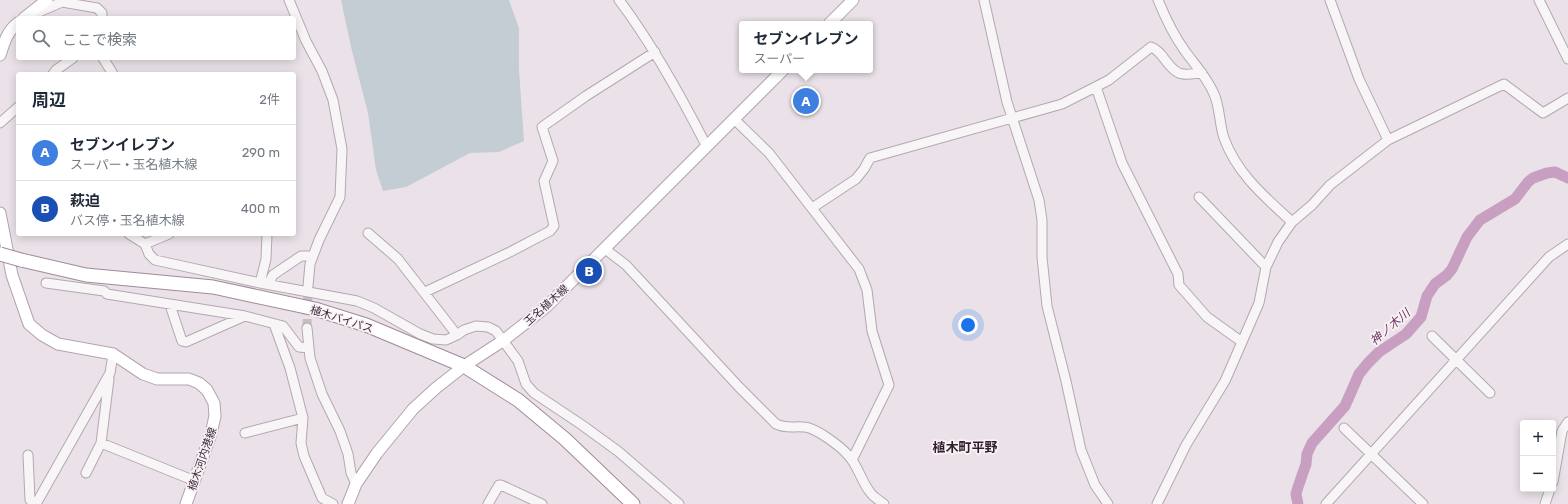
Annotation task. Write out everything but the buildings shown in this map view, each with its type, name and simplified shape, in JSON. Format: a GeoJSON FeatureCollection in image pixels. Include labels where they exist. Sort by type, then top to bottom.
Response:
{"type":"FeatureCollection","features":[{"type":"Feature","properties":{"kind":"highway","name":"植木バイパス"},"geometry":{"type":"LineString","coordinates":[[0,254],[86,275],[213,287],[315,309],[366,325],[464,366],[518,400],[565,438],[634,504]]}},
{"type":"Feature","properties":{"kind":"main road"},"geometry":{"type":"LineString","coordinates":[[27,16],[47,0]]}},
{"type":"Feature","properties":{"kind":"main road"},"geometry":{"type":"LineString","coordinates":[[832,21],[853,0]]}},
{"type":"Feature","properties":{"kind":"main road"},"geometry":{"type":"LineString","coordinates":[[0,55],[8,34],[16,25]]}},
{"type":"Feature","properties":{"kind":"main road","name":"玉名植木線"},"geometry":{"type":"LineString","coordinates":[[349,504],[356,484],[376,453],[413,409],[436,388],[464,366],[504,340],[546,307],[780,73]]}},
{"type":"Feature","properties":{"kind":"main road","name":"植木河内港線"},"geometry":{"type":"LineString","coordinates":[[0,213],[12,275],[29,324],[42,335],[58,344],[113,354],[143,374],[157,379],[189,379],[199,383],[207,390],[214,403],[216,416],[212,434],[186,504]]}},
{"type":"Feature","properties":{"kind":"street"},"geometry":{"type":"LineString","coordinates":[[289,0],[296,16]]}},
{"type":"Feature","properties":{"kind":"street"},"geometry":{"type":"LineString","coordinates":[[619,0],[655,52],[707,147]]}},
{"type":"Feature","properties":{"kind":"street"},"geometry":{"type":"LineString","coordinates":[[984,0],[1012,117],[1039,200],[1042,220],[1042,257],[1048,306],[1081,450],[1095,484],[1100,494],[1108,504]]}},
{"type":"Feature","properties":{"kind":"street"},"geometry":{"type":"LineString","coordinates":[[1158,0],[1184,51],[1202,73],[1214,94],[1218,108],[1220,125],[1231,155],[1255,188],[1292,222]]}},
{"type":"Feature","properties":{"kind":"street"},"geometry":{"type":"LineString","coordinates":[[1330,0],[1359,80],[1388,140]]}},
{"type":"Feature","properties":{"kind":"street"},"geometry":{"type":"LineString","coordinates":[[1538,0],[1568,59]]}},
{"type":"Feature","properties":{"kind":"street"},"geometry":{"type":"LineString","coordinates":[[30,16],[54,4],[62,2],[97,8],[102,13],[102,16]]}},
{"type":"Feature","properties":{"kind":"street"},"geometry":{"type":"LineString","coordinates":[[296,17],[306,41],[322,71],[333,100],[342,149],[340,197],[318,240],[312,256],[308,286]]}},
{"type":"Feature","properties":{"kind":"street"},"geometry":{"type":"LineString","coordinates":[[812,208],[856,179],[870,158],[946,138],[1012,117],[1062,104],[1096,87],[1125,69],[1151,47],[1156,49],[1172,68],[1180,74],[1202,73]]}},
{"type":"Feature","properties":{"kind":"street"},"geometry":{"type":"LineString","coordinates":[[425,292],[510,252],[550,231],[554,226],[544,181],[553,161],[542,127],[586,96],[655,52]]}},
{"type":"Feature","properties":{"kind":"street"},"geometry":{"type":"LineString","coordinates":[[54,72],[70,60]]}},
{"type":"Feature","properties":{"kind":"street"},"geometry":{"type":"LineString","coordinates":[[104,60],[112,72]]}},
{"type":"Feature","properties":{"kind":"street"},"geometry":{"type":"LineString","coordinates":[[1157,504],[1186,445],[1225,381],[1259,303],[1266,267],[1278,242],[1292,222],[1312,206],[1330,185],[1388,140],[1504,84],[1543,113],[1568,98]]}},
{"type":"Feature","properties":{"kind":"street"},"geometry":{"type":"LineString","coordinates":[[1096,87],[1122,163],[1178,274],[1179,285],[1207,317],[1242,342]]}},
{"type":"Feature","properties":{"kind":"street"},"geometry":{"type":"LineString","coordinates":[[0,123],[16,109]]}},
{"type":"Feature","properties":{"kind":"street"},"geometry":{"type":"LineString","coordinates":[[734,119],[769,153],[812,208],[858,269],[867,290],[872,331],[889,385],[852,460]]}},
{"type":"Feature","properties":{"kind":"street"},"geometry":{"type":"LineString","coordinates":[[1200,197],[1266,267]]}},
{"type":"Feature","properties":{"kind":"street"},"geometry":{"type":"LineString","coordinates":[[368,233],[398,259],[457,335]]}},
{"type":"Feature","properties":{"kind":"street"},"geometry":{"type":"LineString","coordinates":[[132,236],[145,244],[149,254],[156,260],[264,284],[357,301],[374,308],[420,334],[433,339],[446,340],[464,330],[476,326],[488,327],[496,331],[504,340],[518,361],[526,384],[534,393],[619,452],[644,472],[679,504]]}},
{"type":"Feature","properties":{"kind":"street"},"geometry":{"type":"LineString","coordinates":[[145,244],[164,236]]}},
{"type":"Feature","properties":{"kind":"street"},"geometry":{"type":"LineString","coordinates":[[264,284],[267,236]]}},
{"type":"Feature","properties":{"kind":"street"},"geometry":{"type":"LineString","coordinates":[[1326,504],[1549,257],[1568,244]]}},
{"type":"Feature","properties":{"kind":"street"},"geometry":{"type":"LineString","coordinates":[[605,248],[626,265],[739,387],[776,424],[791,428],[803,426],[811,428],[848,455],[871,494],[884,504]]}},
{"type":"Feature","properties":{"kind":"street"},"geometry":{"type":"LineString","coordinates":[[264,284],[301,256],[312,256]]}},
{"type":"Feature","properties":{"kind":"street"},"geometry":{"type":"LineString","coordinates":[[46,283],[104,291],[107,294],[245,316],[283,326],[299,347],[309,348]]}},
{"type":"Feature","properties":{"kind":"street"},"geometry":{"type":"LineString","coordinates":[[170,305],[182,341],[186,342],[245,316]]}},
{"type":"Feature","properties":{"kind":"street"},"geometry":{"type":"LineString","coordinates":[[274,324],[290,368],[303,418],[301,443],[304,456],[322,498],[333,504]]}},
{"type":"Feature","properties":{"kind":"street"},"geometry":{"type":"LineString","coordinates":[[307,328],[310,358],[322,394],[340,431],[348,454],[351,473],[356,484]]}},
{"type":"Feature","properties":{"kind":"street"},"geometry":{"type":"LineString","coordinates":[[1432,336],[1490,393]]}},
{"type":"Feature","properties":{"kind":"street"},"geometry":{"type":"LineString","coordinates":[[86,473],[101,443],[113,354]]}},
{"type":"Feature","properties":{"kind":"street"},"geometry":{"type":"LineString","coordinates":[[28,455],[30,500],[36,504],[110,374]]}},
{"type":"Feature","properties":{"kind":"street"},"geometry":{"type":"LineString","coordinates":[[245,433],[303,418]]}},
{"type":"Feature","properties":{"kind":"street"},"geometry":{"type":"LineString","coordinates":[[1556,465],[1562,431],[1568,422]]}},
{"type":"Feature","properties":{"kind":"street"},"geometry":{"type":"LineString","coordinates":[[1344,428],[1423,504]]}},
{"type":"Feature","properties":{"kind":"street"},"geometry":{"type":"LineString","coordinates":[[101,443],[195,480]]}},
{"type":"Feature","properties":{"kind":"street"},"geometry":{"type":"LineString","coordinates":[[488,504],[499,485],[501,485],[542,504]]}},
{"type":"Feature","properties":{"kind":"street"},"geometry":{"type":"LineString","coordinates":[[1545,504],[1549,492]]}},
{"type":"Feature","properties":{"kind":"shaded area"},"geometry":{"type":"Polygon","coordinates":[[[341,0],[509,0],[519,28],[519,70],[524,141],[499,152],[470,153],[406,187],[383,191],[376,170],[368,113],[341,0]]]}},
{"type":"Feature","properties":{"kind":"waterway","name":"神ノ木川"},"geometry":{"type":"LineString","coordinates":[[1298,504],[1296,494],[1306,464],[1307,454],[1312,443],[1345,406],[1359,374],[1368,363],[1379,352],[1406,334],[1421,317],[1427,296],[1435,284],[1452,269],[1467,237],[1480,220],[1515,199],[1533,178],[1555,172],[1568,178]]}},
{"type":"Feature","properties":{"kind":"tunnel"},"geometry":{"type":"LineString","coordinates":[[307,328],[308,286]]}},
{"type":"Feature","properties":{"kind":"place","name":"セブンイレブン"},"geometry":{"type":"Point","coordinates":[806,101]}},
{"type":"Feature","properties":{"kind":"place","name":"萩迫"},"geometry":{"type":"Point","coordinates":[589,271]}},
{"type":"Feature","properties":{"kind":"district","name":"植木町平野"},"geometry":{"type":"Point","coordinates":[965,447]}}]}
